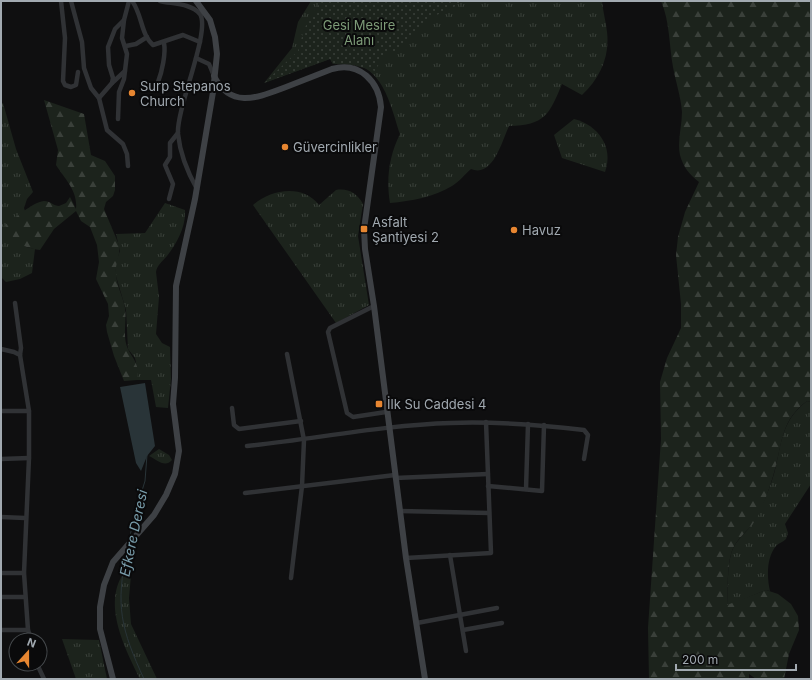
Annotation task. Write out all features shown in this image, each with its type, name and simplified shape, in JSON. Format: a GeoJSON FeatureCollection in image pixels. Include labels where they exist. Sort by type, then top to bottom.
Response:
{"type":"FeatureCollection","features":[{"type":"Feature","properties":{"kind":"street"},"geometry":{"type":"LineString","coordinates":[[61,1],[65,38],[63,81],[65,85],[71,88],[76,85],[78,72]]}},
{"type":"Feature","properties":{"kind":"street"},"geometry":{"type":"LineString","coordinates":[[71,1],[82,42],[84,68],[91,88],[99,98],[108,130],[123,144],[127,154],[128,166]]}},
{"type":"Feature","properties":{"kind":"street"},"geometry":{"type":"LineString","coordinates":[[118,119],[119,92],[125,71],[126,46],[122,38],[124,20],[131,1]]}},
{"type":"Feature","properties":{"kind":"street"},"geometry":{"type":"LineString","coordinates":[[131,1],[139,14],[148,42],[153,46],[183,35],[200,42]]}},
{"type":"Feature","properties":{"kind":"street"},"geometry":{"type":"LineString","coordinates":[[160,1],[180,4],[200,14],[200,42],[183,105],[178,133],[183,156],[197,189]]}},
{"type":"Feature","properties":{"kind":"street"},"geometry":{"type":"LineString","coordinates":[[113,679],[100,629],[100,607],[104,584],[114,562],[154,514],[166,495],[175,474],[179,451],[173,404],[176,378],[176,286],[197,189],[217,54],[216,37],[210,20],[196,1]]}},
{"type":"Feature","properties":{"kind":"street"},"geometry":{"type":"LineString","coordinates":[[112,83],[113,78],[109,65],[108,47],[115,29],[124,20]]}},
{"type":"Feature","properties":{"kind":"street"},"geometry":{"type":"LineString","coordinates":[[126,46],[136,44],[147,37]]}},
{"type":"Feature","properties":{"kind":"street"},"geometry":{"type":"LineString","coordinates":[[158,82],[162,63],[166,54],[164,43]]}},
{"type":"Feature","properties":{"kind":"street"},"geometry":{"type":"LineString","coordinates":[[196,58],[209,64],[214,76],[224,90],[232,96],[241,98],[259,97],[336,68],[358,70],[368,76],[376,86],[380,96],[381,107],[364,229],[365,256],[374,306],[386,412],[390,428],[406,558],[425,679]]}},
{"type":"Feature","properties":{"kind":"street"},"geometry":{"type":"LineString","coordinates":[[99,98],[125,71]]}},
{"type":"Feature","properties":{"kind":"street"},"geometry":{"type":"LineString","coordinates":[[169,199],[173,184],[165,165],[170,157],[170,143],[178,133]]}},
{"type":"Feature","properties":{"kind":"street"},"geometry":{"type":"LineString","coordinates":[[1,630],[28,630],[24,573],[25,518],[29,458],[28,411],[20,355],[21,348],[15,303]]}},
{"type":"Feature","properties":{"kind":"street"},"geometry":{"type":"LineString","coordinates":[[374,306],[330,328],[328,332],[347,413],[353,417],[386,412]]}},
{"type":"Feature","properties":{"kind":"street"},"geometry":{"type":"LineString","coordinates":[[1,349],[20,355]]}},
{"type":"Feature","properties":{"kind":"street"},"geometry":{"type":"LineString","coordinates":[[287,354],[304,440],[302,486],[291,578]]}},
{"type":"Feature","properties":{"kind":"street"},"geometry":{"type":"LineString","coordinates":[[232,408],[234,425],[239,429],[301,421]]}},
{"type":"Feature","properties":{"kind":"street"},"geometry":{"type":"LineString","coordinates":[[1,411],[28,411]]}},
{"type":"Feature","properties":{"kind":"street"},"geometry":{"type":"LineString","coordinates":[[406,558],[490,552],[486,422]]}},
{"type":"Feature","properties":{"kind":"street"},"geometry":{"type":"LineString","coordinates":[[247,446],[390,428],[450,423],[486,422],[528,424],[586,431],[588,435],[584,459]]}},
{"type":"Feature","properties":{"kind":"street"},"geometry":{"type":"LineString","coordinates":[[526,489],[528,424]]}},
{"type":"Feature","properties":{"kind":"street"},"geometry":{"type":"LineString","coordinates":[[488,486],[542,491],[544,426]]}},
{"type":"Feature","properties":{"kind":"street"},"geometry":{"type":"LineString","coordinates":[[1,458],[29,458]]}},
{"type":"Feature","properties":{"kind":"street"},"geometry":{"type":"LineString","coordinates":[[245,493],[395,476],[488,474]]}},
{"type":"Feature","properties":{"kind":"street"},"geometry":{"type":"LineString","coordinates":[[400,511],[489,513]]}},
{"type":"Feature","properties":{"kind":"street"},"geometry":{"type":"LineString","coordinates":[[1,517],[25,518]]}},
{"type":"Feature","properties":{"kind":"street"},"geometry":{"type":"LineString","coordinates":[[450,555],[464,630],[466,651]]}},
{"type":"Feature","properties":{"kind":"street"},"geometry":{"type":"LineString","coordinates":[[1,573],[24,573]]}},
{"type":"Feature","properties":{"kind":"street"},"geometry":{"type":"LineString","coordinates":[[1,597],[25,597]]}},
{"type":"Feature","properties":{"kind":"street"},"geometry":{"type":"LineString","coordinates":[[417,623],[497,608]]}},
{"type":"Feature","properties":{"kind":"street"},"geometry":{"type":"LineString","coordinates":[[464,630],[502,623]]}},
{"type":"Feature","properties":{"kind":"green space"},"geometry":{"type":"Polygon","coordinates":[[[311,1],[602,1],[608,41],[607,50],[599,74],[582,95],[562,84],[553,104],[544,116],[531,123],[509,126],[496,156],[485,168],[479,170],[471,169],[455,184],[430,196],[390,203],[388,185],[389,168],[393,151],[400,134],[387,95],[380,83],[372,74],[362,67],[349,63],[333,64],[330,59],[264,83],[292,48],[298,22],[311,1]]]}},
{"type":"Feature","properties":{"kind":"green space","name":"Gesi Mesire Alanı"},"geometry":{"type":"Polygon","coordinates":[[[323,1],[461,1],[454,7],[426,20],[402,48],[384,55],[375,71],[353,65],[333,64],[330,59],[264,83],[298,51],[304,29],[319,4],[323,1]]]}},
{"type":"Feature","properties":{"kind":"green space"},"geometry":{"type":"Polygon","coordinates":[[[661,1],[811,1],[811,402],[807,401],[799,408],[788,422],[782,438],[771,484],[759,514],[756,520],[736,542],[733,548],[728,579],[727,605],[766,590],[778,594],[791,604],[798,616],[799,630],[789,654],[784,679],[756,679],[749,674],[749,679],[649,679],[648,628],[661,439],[660,382],[667,358],[681,328],[681,304],[676,255],[678,237],[685,212],[699,182],[687,170],[680,155],[679,145],[682,112],[680,95],[673,67],[666,17],[661,1]]]}},
{"type":"Feature","properties":{"kind":"green space"},"geometry":{"type":"Polygon","coordinates":[[[44,100],[84,114],[91,155],[105,161],[115,176],[115,190],[113,196],[106,202],[104,209],[119,245],[116,277],[125,308],[126,344],[137,366],[137,380],[124,381],[114,356],[106,325],[109,316],[108,304],[96,279],[99,262],[97,245],[90,227],[81,221],[76,211],[54,229],[40,250],[19,243],[15,240],[5,225],[39,202],[44,201],[59,206],[66,203],[70,197],[76,209],[73,191],[56,165],[58,150],[44,100]]]}},
{"type":"Feature","properties":{"kind":"green space"},"geometry":{"type":"Polygon","coordinates":[[[1,103],[3,103],[16,149],[33,192],[27,199],[24,208],[25,211],[6,225],[26,247],[35,249],[32,273],[20,279],[6,282],[1,277],[1,103]]]}},
{"type":"Feature","properties":{"kind":"green space"},"geometry":{"type":"Polygon","coordinates":[[[574,119],[590,126],[602,138],[607,154],[605,172],[562,158],[554,135],[574,119]]]}},
{"type":"Feature","properties":{"kind":"green space"},"geometry":{"type":"Polygon","coordinates":[[[336,190],[352,192],[363,204],[358,236],[369,305],[336,323],[253,205],[269,195],[287,191],[304,194],[312,198],[319,205],[336,190]]]}},
{"type":"Feature","properties":{"kind":"green space"},"geometry":{"type":"Polygon","coordinates":[[[165,203],[185,210],[184,223],[180,234],[171,251],[159,265],[156,272],[159,297],[156,334],[162,343],[170,347],[171,379],[168,408],[156,407],[151,380],[137,380],[135,358],[128,349],[126,310],[116,276],[116,262],[120,251],[116,234],[145,233],[165,203]]]}},
{"type":"Feature","properties":{"kind":"green space"},"geometry":{"type":"Polygon","coordinates":[[[807,401],[811,402],[811,484],[785,524],[788,533],[786,539],[776,546],[770,556],[768,580],[770,591],[766,590],[727,606],[728,573],[733,548],[752,525],[765,499],[774,474],[783,434],[787,425],[798,409],[807,401]]]}},
{"type":"Feature","properties":{"kind":"green space"},"geometry":{"type":"Polygon","coordinates":[[[159,449],[169,455],[172,460],[164,463],[149,456],[159,449]]]}},
{"type":"Feature","properties":{"kind":"green space"},"geometry":{"type":"Polygon","coordinates":[[[132,564],[129,598],[131,624],[157,679],[140,679],[121,636],[117,621],[115,605],[116,590],[122,576],[132,564]]]}},
{"type":"Feature","properties":{"kind":"green space"},"geometry":{"type":"Polygon","coordinates":[[[62,639],[99,640],[107,679],[76,679],[62,639]]]}},
{"type":"Feature","properties":{"kind":"shaded area"},"geometry":{"type":"Polygon","coordinates":[[[145,383],[155,446],[147,456],[141,471],[136,463],[120,387],[145,383]]]}},
{"type":"Feature","properties":{"kind":"waterway","name":"Efkere Deresi"},"geometry":{"type":"LineString","coordinates":[[129,540],[145,481],[147,455]]}},
{"type":"Feature","properties":{"kind":"waterway","name":"Efkere Deresi"},"geometry":{"type":"LineString","coordinates":[[127,551],[121,587],[122,617],[130,646],[144,679]]}},
{"type":"Feature","properties":{"kind":"place","name":"Surp Stepanos Church"},"geometry":{"type":"Point","coordinates":[132,93]}},
{"type":"Feature","properties":{"kind":"place","name":"Güvercinlikler"},"geometry":{"type":"Point","coordinates":[285,147]}},
{"type":"Feature","properties":{"kind":"place","name":"Asfalt Şantiyesi 2"},"geometry":{"type":"Point","coordinates":[364,229]}},
{"type":"Feature","properties":{"kind":"place","name":"Havuz"},"geometry":{"type":"Point","coordinates":[514,230]}},
{"type":"Feature","properties":{"kind":"place","name":"İlk Su Caddesi 4"},"geometry":{"type":"Point","coordinates":[379,404]}}]}
